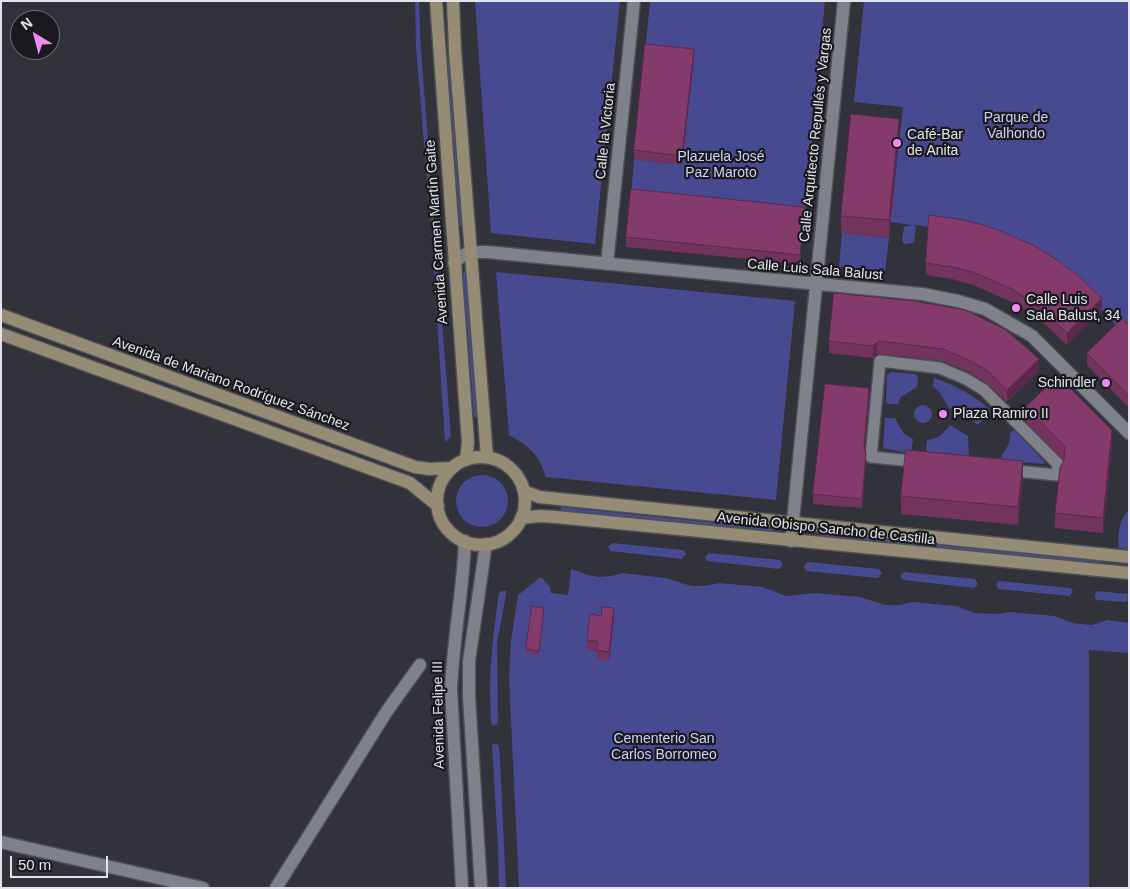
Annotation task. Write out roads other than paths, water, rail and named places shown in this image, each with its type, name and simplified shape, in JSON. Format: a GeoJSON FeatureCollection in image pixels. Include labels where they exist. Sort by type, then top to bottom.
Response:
{"type":"FeatureCollection","features":[{"type":"Feature","properties":{"kind":"main road","name":"Avenida Carmen Martín Gaite"},"geometry":{"type":"LineString","coordinates":[[436,1],[468,442],[466,460]]}},
{"type":"Feature","properties":{"kind":"main road"},"geometry":{"type":"LineString","coordinates":[[453,1],[455,50],[487,457]]}},
{"type":"Feature","properties":{"kind":"main road","name":"Avenida de Mariano Rodríguez Sánchez"},"geometry":{"type":"LineString","coordinates":[[1,315],[416,467],[429,470],[452,468]]}},
{"type":"Feature","properties":{"kind":"main road"},"geometry":{"type":"LineString","coordinates":[[1,334],[410,483],[438,506]]}},
{"type":"Feature","properties":{"kind":"main road"},"geometry":{"type":"LineString","coordinates":[[487,457],[500,461],[511,468],[519,479],[524,491],[525,505],[518,525],[507,536],[486,544],[475,544],[465,541],[450,531],[444,523],[438,506],[440,485],[452,468],[466,460],[487,457]]}},
{"type":"Feature","properties":{"kind":"main road","name":"Avenida Obispo Sancho de Castilla"},"geometry":{"type":"LineString","coordinates":[[524,491],[539,497],[1129,556]]}},
{"type":"Feature","properties":{"kind":"main road","name":"Avenida Obispo Sancho de Castilla"},"geometry":{"type":"LineString","coordinates":[[521,518],[556,517],[1129,573]]}},
{"type":"Feature","properties":{"kind":"street","name":"Calle la Victoria"},"geometry":{"type":"LineString","coordinates":[[607,264],[634,1]]}},
{"type":"Feature","properties":{"kind":"street","name":"Calle Arquitecto Repullés y Vargas"},"geometry":{"type":"LineString","coordinates":[[791,541],[844,1]]}},
{"type":"Feature","properties":{"kind":"street"},"geometry":{"type":"LineString","coordinates":[[454,263],[463,254],[472,252]]}},
{"type":"Feature","properties":{"kind":"street","name":"Calle Luis Sala Balust"},"geometry":{"type":"LineString","coordinates":[[472,252],[922,294],[958,301],[986,309],[1032,336],[1129,433]]}},
{"type":"Feature","properties":{"kind":"street"},"geometry":{"type":"LineString","coordinates":[[880,361],[940,368],[966,379],[984,390],[1058,464],[1057,476],[871,457],[880,365],[880,361]]}},
{"type":"Feature","properties":{"kind":"street","name":"Avenida Felipe III"},"geometry":{"type":"LineString","coordinates":[[462,888],[450,690],[452,658],[464,574],[465,541]]}},
{"type":"Feature","properties":{"kind":"street"},"geometry":{"type":"LineString","coordinates":[[481,888],[470,728],[469,670],[486,544]]}},
{"type":"Feature","properties":{"kind":"street"},"geometry":{"type":"LineString","coordinates":[[276,888],[387,711],[420,664]]}},
{"type":"Feature","properties":{"kind":"street"},"geometry":{"type":"LineString","coordinates":[[1,842],[203,888]]}},
{"type":"Feature","properties":{"kind":"place","name":"Café-Bar de Anita"},"geometry":{"type":"Point","coordinates":[897,143]}},
{"type":"Feature","properties":{"kind":"place","name":"Calle Luis Sala Balust, 34"},"geometry":{"type":"Point","coordinates":[1016,308]}},
{"type":"Feature","properties":{"kind":"place","name":"Schindler"},"geometry":{"type":"Point","coordinates":[1106,383]}},
{"type":"Feature","properties":{"kind":"place","name":"Plaza Ramiro II"},"geometry":{"type":"Point","coordinates":[943,414]}},
{"type":"Feature","properties":{"kind":"park label","name":"Parque de Valhondo"},"geometry":{"type":"Point","coordinates":[1016,126]}},
{"type":"Feature","properties":{"kind":"park label","name":"Plazuela José Paz Maroto"},"geometry":{"type":"Point","coordinates":[721,166]}},
{"type":"Feature","properties":{"kind":"park label","name":"Cementerio San Carlos Borromeo"},"geometry":{"type":"Point","coordinates":[664,748]}}]}
